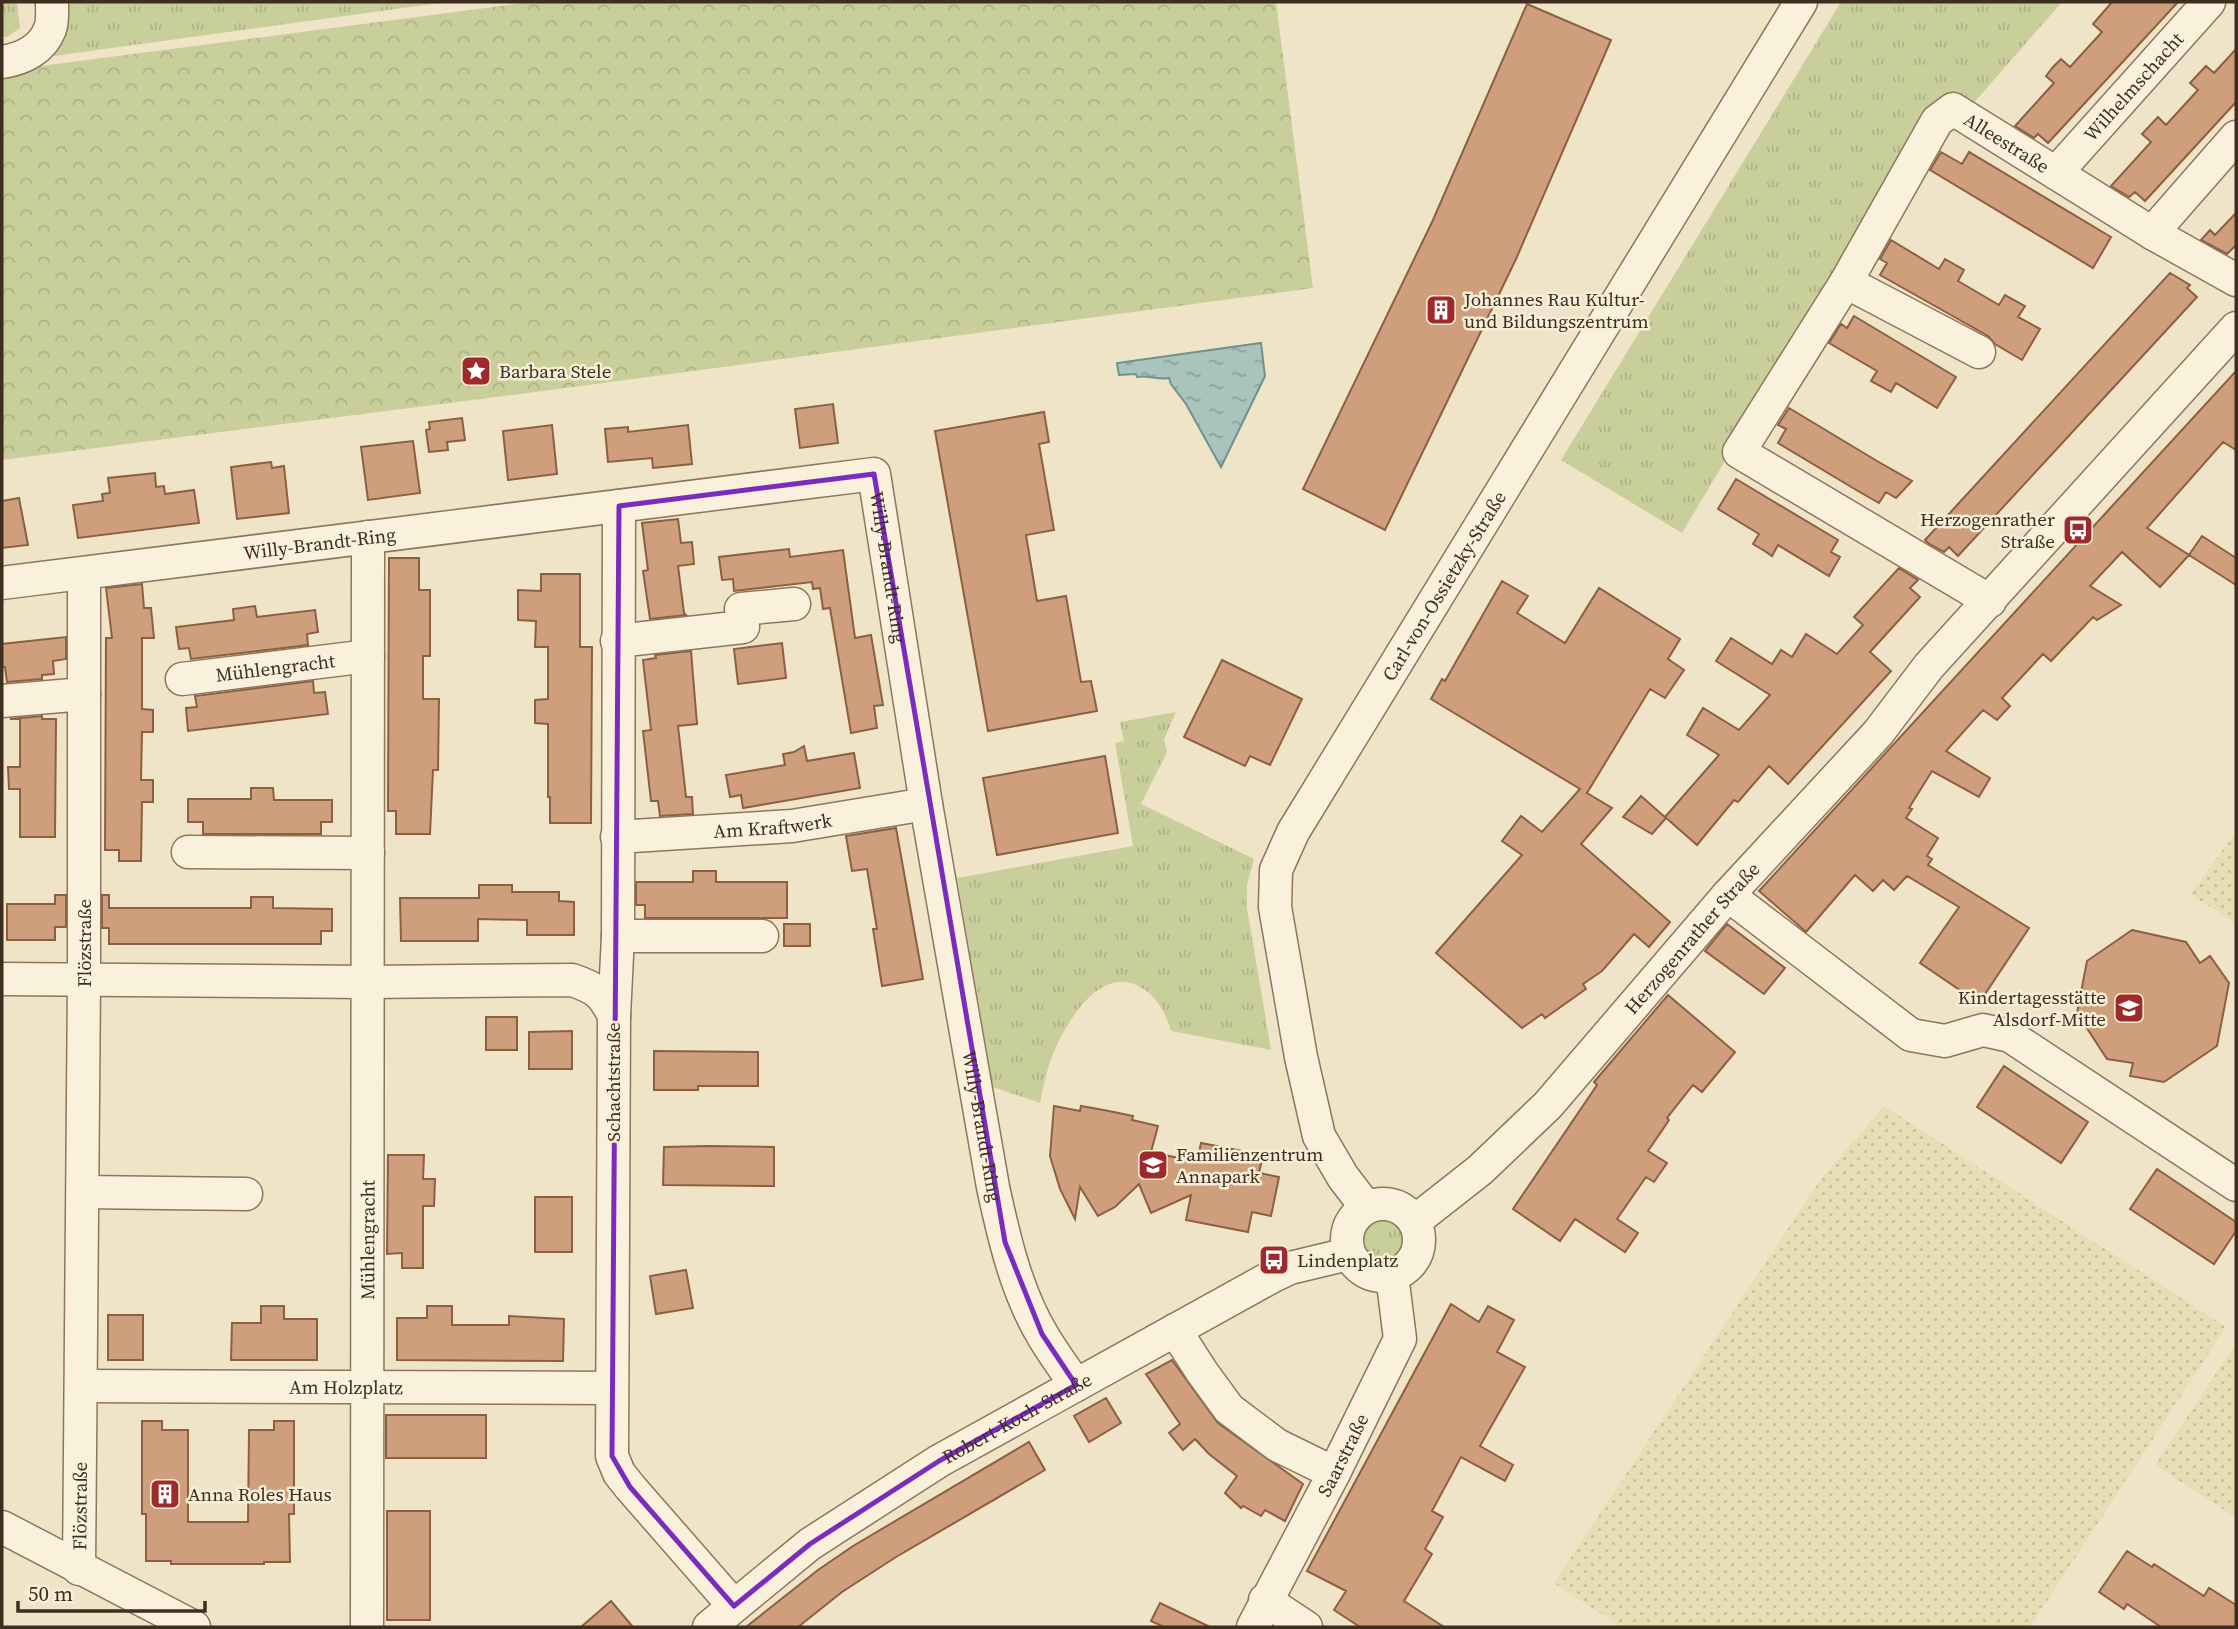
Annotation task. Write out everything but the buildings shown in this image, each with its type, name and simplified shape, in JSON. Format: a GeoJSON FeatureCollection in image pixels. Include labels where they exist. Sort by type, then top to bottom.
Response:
{"type":"FeatureCollection","features":[{"type":"Feature","properties":{"kind":"street"},"geometry":{"type":"LineString","coordinates":[[2,62],[19,60],[40,45],[51,28],[52,2]]}},
{"type":"Feature","properties":{"kind":"street","name":"Carl-von-Ossietzky-Straße"},"geometry":{"type":"LineString","coordinates":[[1366,1207],[1343,1177],[1319,1136],[1280,947],[1275,907],[1276,870],[1293,832],[1801,2]]}},
{"type":"Feature","properties":{"kind":"street","name":"Wilhelmschacht"},"geometry":{"type":"LineString","coordinates":[[2056,173],[2209,2]]}},
{"type":"Feature","properties":{"kind":"street","name":"Alleestraße"},"geometry":{"type":"LineString","coordinates":[[1990,601],[1739,452],[1846,282],[1937,121],[1952,109],[2152,233],[2236,280]]}},
{"type":"Feature","properties":{"kind":"street"},"geometry":{"type":"LineString","coordinates":[[2152,233],[2236,136]]}},
{"type":"Feature","properties":{"kind":"street"},"geometry":{"type":"LineString","coordinates":[[1846,282],[1979,352]]}},
{"type":"Feature","properties":{"kind":"street","name":"Herzogenrather Straße"},"geometry":{"type":"LineString","coordinates":[[1415,1221],[1480,1170],[1548,1105],[1728,895],[1878,733],[1929,666],[2236,328]]}},
{"type":"Feature","properties":{"kind":"street","name":"Willy-Brandt-Ring"},"geometry":{"type":"LineString","coordinates":[[2,583],[874,474],[926,803],[1005,1242],[1021,1289],[1042,1334],[1076,1385]]}},
{"type":"Feature","properties":{"kind":"street"},"geometry":{"type":"LineString","coordinates":[[614,1016],[618,936],[619,506]]}},
{"type":"Feature","properties":{"kind":"street","name":"Mühlengracht"},"geometry":{"type":"LineString","coordinates":[[367,1627],[368,537]]}},
{"type":"Feature","properties":{"kind":"street","name":"Flözstraße"},"geometry":{"type":"LineString","coordinates":[[79,1569],[83,1192],[84,574]]}},
{"type":"Feature","properties":{"kind":"street"},"geometry":{"type":"LineString","coordinates":[[617,641],[743,626],[741,609],[794,604]]}},
{"type":"Feature","properties":{"kind":"street","name":"Mühlengracht"},"geometry":{"type":"LineString","coordinates":[[182,679],[368,656]]}},
{"type":"Feature","properties":{"kind":"street"},"geometry":{"type":"LineString","coordinates":[[2,701],[84,694]]}},
{"type":"Feature","properties":{"kind":"street","name":"Am Kraftwerk"},"geometry":{"type":"LineString","coordinates":[[618,837],[792,827],[926,803]]}},
{"type":"Feature","properties":{"kind":"street"},"geometry":{"type":"LineString","coordinates":[[188,852],[368,853]]}},
{"type":"Feature","properties":{"kind":"street"},"geometry":{"type":"LineString","coordinates":[[1728,895],[1911,1035],[1945,1041],[1983,1030],[2010,1036],[2236,1185]]}},
{"type":"Feature","properties":{"kind":"street"},"geometry":{"type":"LineString","coordinates":[[618,936],[762,936]]}},
{"type":"Feature","properties":{"kind":"street","name":"Schachtstraße"},"geometry":{"type":"LineString","coordinates":[[2,979],[367,982],[572,980],[593,987],[607,1001],[614,1016],[612,1456],[619,1473],[734,1606]]}},
{"type":"Feature","properties":{"kind":"street"},"geometry":{"type":"LineString","coordinates":[[83,1192],[246,1194]]}},
{"type":"Feature","properties":{"kind":"street"},"geometry":{"type":"LineString","coordinates":[[1384,1203],[1393,1205],[1402,1208],[1415,1221],[1419,1237],[1417,1254],[1407,1267],[1392,1275],[1375,1276],[1359,1268],[1349,1254],[1346,1236],[1352,1219],[1366,1207],[1384,1203]]}},
{"type":"Feature","properties":{"kind":"street","name":"Robert-Koch-Straße"},"geometry":{"type":"LineString","coordinates":[[709,1627],[810,1544],[939,1461],[1290,1268],[1349,1254]]}},
{"type":"Feature","properties":{"kind":"street","name":"Saarstraße"},"geometry":{"type":"LineString","coordinates":[[1259,1614],[1334,1473],[1400,1339],[1392,1275]]}},
{"type":"Feature","properties":{"kind":"street"},"geometry":{"type":"LineString","coordinates":[[1175,1330],[1230,1409],[1276,1446],[1334,1473]]}},
{"type":"Feature","properties":{"kind":"street","name":"Am Holzplatz"},"geometry":{"type":"LineString","coordinates":[[82,1386],[611,1388]]}},
{"type":"Feature","properties":{"kind":"street"},"geometry":{"type":"LineString","coordinates":[[2,1527],[194,1627]]}},
{"type":"Feature","properties":{"kind":"street"},"geometry":{"type":"LineString","coordinates":[[1259,1614],[1306,1627]]}},
{"type":"Feature","properties":{"kind":"highlighted area"},"geometry":{"type":"Polygon","coordinates":[[[874,474],[1005,1242],[1042,1334],[1076,1385],[939,1461],[810,1544],[734,1606],[630,1487],[612,1456],[619,506],[874,474]]]}},
{"type":"Feature","properties":{"kind":"shaded area"},"geometry":{"type":"Polygon","coordinates":[[[2236,832],[2236,924],[2190,894],[2236,832]]]}},
{"type":"Feature","properties":{"kind":"shaded area"},"geometry":{"type":"Polygon","coordinates":[[[1884,1106],[2226,1327],[2030,1627],[1621,1627],[1554,1583],[1821,1179],[1884,1106]]]}},
{"type":"Feature","properties":{"kind":"shaded area"},"geometry":{"type":"Polygon","coordinates":[[[2236,1343],[2236,1518],[2155,1465],[2236,1343]]]}},
{"type":"Feature","properties":{"kind":"green space"},"geometry":{"type":"Polygon","coordinates":[[[2,2],[17,2],[20,28],[7,37],[2,37],[2,2]]]}},
{"type":"Feature","properties":{"kind":"green space"},"geometry":{"type":"Polygon","coordinates":[[[68,2],[447,2],[46,57],[63,32],[68,2]]]}},
{"type":"Feature","properties":{"kind":"green space"},"geometry":{"type":"Polygon","coordinates":[[[532,2],[1276,2],[1313,288],[2,460],[2,71],[532,2]]]}},
{"type":"Feature","properties":{"kind":"green space"},"geometry":{"type":"Polygon","coordinates":[[[1841,2],[2062,2],[1971,106],[1935,109],[1682,533],[1561,460],[1841,2]]]}},
{"type":"Feature","properties":{"kind":"green space"},"geometry":{"type":"Polygon","coordinates":[[[1176,712],[1164,739],[1167,752],[1141,804],[1254,859],[1247,885],[1247,908],[1271,1050],[1171,1031],[1163,1010],[1154,998],[1136,985],[1121,982],[1107,985],[1093,994],[1070,1021],[1049,1065],[1040,1103],[993,1087],[957,878],[1133,846],[1115,743],[1124,741],[1120,722],[1176,712]]]}},
{"type":"Feature","properties":{"kind":"green space"},"geometry":{"type":"Polygon","coordinates":[[[1382,1218],[1397,1224],[1403,1239],[1397,1254],[1382,1260],[1367,1254],[1361,1239],[1367,1224],[1382,1218]]]}},
{"type":"Feature","properties":{"kind":"water"},"geometry":{"type":"Polygon","coordinates":[[[1261,343],[1265,376],[1221,467],[1169,378],[1119,375],[1117,363],[1261,343]]]}},
{"type":"Feature","properties":{"kind":"place","name":"Johannes Rau Kultur- und Bildungszentrum"},"geometry":{"type":"Point","coordinates":[1441,310]}},
{"type":"Feature","properties":{"kind":"place","name":"Barbara Stele"},"geometry":{"type":"Point","coordinates":[476,371]}},
{"type":"Feature","properties":{"kind":"place","name":"Herzogenrather Straße"},"geometry":{"type":"Point","coordinates":[2078,530]}},
{"type":"Feature","properties":{"kind":"place","name":"Kindertagesstätte Alsdorf-Mitte"},"geometry":{"type":"Point","coordinates":[2129,1008]}},
{"type":"Feature","properties":{"kind":"place","name":"Familienzentrum Annapark"},"geometry":{"type":"Point","coordinates":[1153,1165]}},
{"type":"Feature","properties":{"kind":"place","name":"Lindenplatz"},"geometry":{"type":"Point","coordinates":[1274,1260]}},
{"type":"Feature","properties":{"kind":"place","name":"Anna Roles Haus"},"geometry":{"type":"Point","coordinates":[165,1494]}}]}
